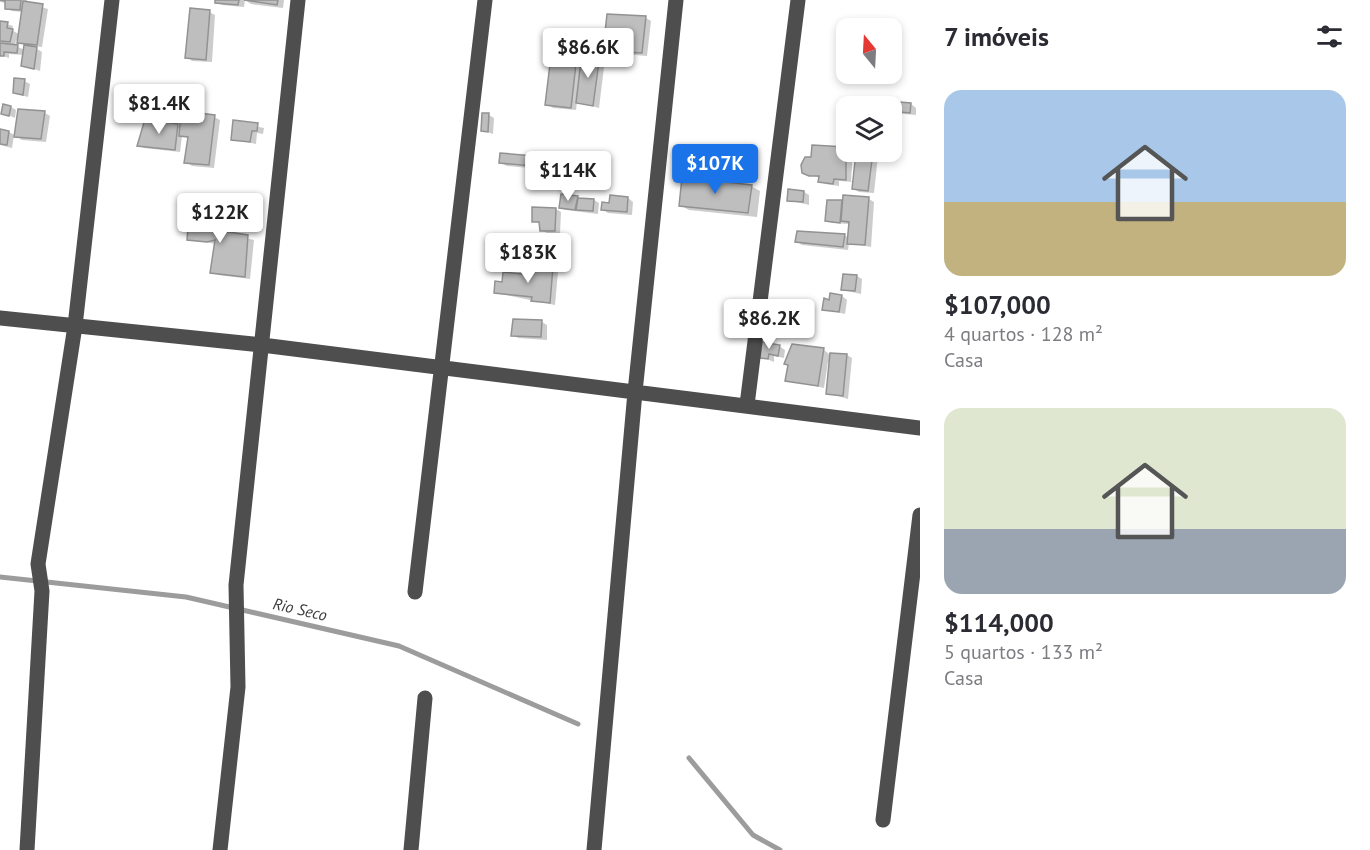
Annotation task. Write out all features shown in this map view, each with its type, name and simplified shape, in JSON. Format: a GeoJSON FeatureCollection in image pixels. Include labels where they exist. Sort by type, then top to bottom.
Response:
{"type":"FeatureCollection","features":[{"type":"Feature","properties":{"kind":"street"},"geometry":{"type":"LineString","coordinates":[[27,850],[42,591],[38,564],[75,326],[112,0]]}},
{"type":"Feature","properties":{"kind":"street"},"geometry":{"type":"LineString","coordinates":[[220,850],[238,687],[236,585],[298,0]]}},
{"type":"Feature","properties":{"kind":"street"},"geometry":{"type":"LineString","coordinates":[[415,592],[485,0]]}},
{"type":"Feature","properties":{"kind":"street"},"geometry":{"type":"LineString","coordinates":[[594,850],[635,392],[676,0]]}},
{"type":"Feature","properties":{"kind":"street"},"geometry":{"type":"LineString","coordinates":[[747,405],[798,0]]}},
{"type":"Feature","properties":{"kind":"street"},"geometry":{"type":"LineString","coordinates":[[0,318],[262,345],[920,428]]}},
{"type":"Feature","properties":{"kind":"street"},"geometry":{"type":"LineString","coordinates":[[883,820],[920,515]]}},
{"type":"Feature","properties":{"kind":"street"},"geometry":{"type":"LineString","coordinates":[[411,850],[425,698]]}},
{"type":"Feature","properties":{"kind":"building"},"geometry":{"type":"Polygon","coordinates":[[[0,0],[21,0],[20,10],[5,9],[5,1],[0,0]]]}},
{"type":"Feature","properties":{"kind":"building"},"geometry":{"type":"Polygon","coordinates":[[[215,0],[239,0],[238,5],[215,3],[215,0]]]}},
{"type":"Feature","properties":{"kind":"building"},"geometry":{"type":"Polygon","coordinates":[[[244,0],[278,0],[277,5],[244,0]]]}},
{"type":"Feature","properties":{"kind":"building"},"geometry":{"type":"Polygon","coordinates":[[[23,1],[43,4],[37,45],[17,43],[23,1]]]}},
{"type":"Feature","properties":{"kind":"building"},"geometry":{"type":"Polygon","coordinates":[[[190,8],[210,10],[206,60],[185,58],[190,8]]]}},
{"type":"Feature","properties":{"kind":"building"},"geometry":{"type":"Polygon","coordinates":[[[607,14],[646,16],[642,53],[603,51],[607,14]]]}},
{"type":"Feature","properties":{"kind":"building"},"geometry":{"type":"Polygon","coordinates":[[[0,21],[8,22],[7,28],[13,29],[10,42],[0,41],[0,21]]]}},
{"type":"Feature","properties":{"kind":"building"},"geometry":{"type":"Polygon","coordinates":[[[0,43],[18,45],[17,53],[4,52],[4,56],[0,56],[0,43]]]}},
{"type":"Feature","properties":{"kind":"building"},"geometry":{"type":"Polygon","coordinates":[[[24,45],[37,47],[34,69],[21,66],[24,45]]]}},
{"type":"Feature","properties":{"kind":"building"},"geometry":{"type":"Polygon","coordinates":[[[582,52],[600,54],[593,106],[576,103],[582,52]]]}},
{"type":"Feature","properties":{"kind":"building"},"geometry":{"type":"Polygon","coordinates":[[[562,54],[577,55],[571,108],[545,105],[550,64],[560,65],[562,54]]]}},
{"type":"Feature","properties":{"kind":"building"},"geometry":{"type":"Polygon","coordinates":[[[14,78],[25,79],[23,95],[13,93],[14,78]]]}},
{"type":"Feature","properties":{"kind":"building"},"geometry":{"type":"Polygon","coordinates":[[[902,102],[911,103],[910,113],[902,112],[902,102]]]}},
{"type":"Feature","properties":{"kind":"building"},"geometry":{"type":"Polygon","coordinates":[[[3,104],[11,106],[9,116],[1,114],[3,104]]]}},
{"type":"Feature","properties":{"kind":"building"},"geometry":{"type":"Polygon","coordinates":[[[18,109],[45,111],[41,139],[14,137],[18,109]]]}},
{"type":"Feature","properties":{"kind":"building"},"geometry":{"type":"Polygon","coordinates":[[[181,111],[215,115],[209,165],[184,163],[188,137],[179,136],[181,111]]]}},
{"type":"Feature","properties":{"kind":"building"},"geometry":{"type":"Polygon","coordinates":[[[482,113],[489,113],[488,132],[481,131],[482,113]]]}},
{"type":"Feature","properties":{"kind":"building"},"geometry":{"type":"Polygon","coordinates":[[[145,119],[178,124],[175,150],[137,146],[145,119]]]}},
{"type":"Feature","properties":{"kind":"building"},"geometry":{"type":"Polygon","coordinates":[[[233,120],[258,123],[257,131],[252,131],[250,142],[231,140],[233,120]]]}},
{"type":"Feature","properties":{"kind":"building"},"geometry":{"type":"Polygon","coordinates":[[[0,129],[9,131],[7,145],[0,144],[0,129]]]}},
{"type":"Feature","properties":{"kind":"building"},"geometry":{"type":"Polygon","coordinates":[[[812,145],[836,146],[836,162],[846,162],[846,180],[834,179],[833,184],[818,182],[819,176],[802,173],[801,165],[805,157],[811,157],[812,145]]]}},
{"type":"Feature","properties":{"kind":"building"},"geometry":{"type":"Polygon","coordinates":[[[500,153],[546,157],[544,167],[499,163],[500,153]]]}},
{"type":"Feature","properties":{"kind":"building"},"geometry":{"type":"Polygon","coordinates":[[[565,154],[587,155],[585,181],[563,179],[565,154]]]}},
{"type":"Feature","properties":{"kind":"building"},"geometry":{"type":"Polygon","coordinates":[[[855,162],[872,162],[868,191],[852,189],[855,162]]]}},
{"type":"Feature","properties":{"kind":"building"},"geometry":{"type":"Polygon","coordinates":[[[682,177],[752,185],[748,213],[679,206],[682,177]]]}},
{"type":"Feature","properties":{"kind":"building"},"geometry":{"type":"Polygon","coordinates":[[[788,189],[804,191],[803,202],[787,201],[788,189]]]}},
{"type":"Feature","properties":{"kind":"building"},"geometry":{"type":"Polygon","coordinates":[[[561,194],[578,196],[575,210],[559,208],[561,194]]]}},
{"type":"Feature","properties":{"kind":"building"},"geometry":{"type":"Polygon","coordinates":[[[610,195],[628,197],[627,212],[601,210],[602,202],[609,203],[610,195]]]}},
{"type":"Feature","properties":{"kind":"building"},"geometry":{"type":"Polygon","coordinates":[[[843,195],[869,197],[865,245],[847,244],[849,222],[841,221],[843,195]]]}},
{"type":"Feature","properties":{"kind":"building"},"geometry":{"type":"Polygon","coordinates":[[[578,198],[594,199],[593,211],[576,210],[578,198]]]}},
{"type":"Feature","properties":{"kind":"building"},"geometry":{"type":"Polygon","coordinates":[[[827,200],[842,200],[840,223],[825,221],[827,200]]]}},
{"type":"Feature","properties":{"kind":"building"},"geometry":{"type":"Polygon","coordinates":[[[532,207],[556,208],[555,231],[540,231],[539,222],[532,222],[532,207]]]}},
{"type":"Feature","properties":{"kind":"building"},"geometry":{"type":"Polygon","coordinates":[[[189,213],[223,215],[222,231],[248,235],[245,277],[210,273],[215,240],[207,242],[187,240],[189,213]]]}},
{"type":"Feature","properties":{"kind":"building"},"geometry":{"type":"Polygon","coordinates":[[[797,231],[845,234],[843,247],[795,242],[797,231]]]}},
{"type":"Feature","properties":{"kind":"building"},"geometry":{"type":"Polygon","coordinates":[[[533,265],[553,267],[550,303],[531,301],[532,297],[494,293],[495,281],[502,282],[503,272],[532,275],[533,265]]]}},
{"type":"Feature","properties":{"kind":"building"},"geometry":{"type":"Polygon","coordinates":[[[843,274],[857,275],[855,291],[841,290],[843,274]]]}},
{"type":"Feature","properties":{"kind":"building"},"geometry":{"type":"Polygon","coordinates":[[[830,293],[842,295],[839,312],[822,310],[824,298],[829,300],[830,293]]]}},
{"type":"Feature","properties":{"kind":"building"},"geometry":{"type":"Polygon","coordinates":[[[513,319],[542,320],[541,337],[511,336],[513,319]]]}},
{"type":"Feature","properties":{"kind":"building"},"geometry":{"type":"Polygon","coordinates":[[[762,342],[780,345],[778,356],[769,354],[768,359],[760,358],[762,342]]]}},
{"type":"Feature","properties":{"kind":"building"},"geometry":{"type":"Polygon","coordinates":[[[792,344],[824,348],[818,386],[785,381],[788,365],[784,364],[792,344]]]}},
{"type":"Feature","properties":{"kind":"building"},"geometry":{"type":"Polygon","coordinates":[[[830,353],[847,354],[843,396],[826,394],[830,353]]]}},
{"type":"Feature","properties":{"kind":"waterway","name":"Rio Seco"},"geometry":{"type":"LineString","coordinates":[[0,577],[186,597],[399,646],[578,724]]}},
{"type":"Feature","properties":{"kind":"waterway","name":"Rio Seco"},"geometry":{"type":"LineString","coordinates":[[689,758],[753,835],[780,850]]}}]}
